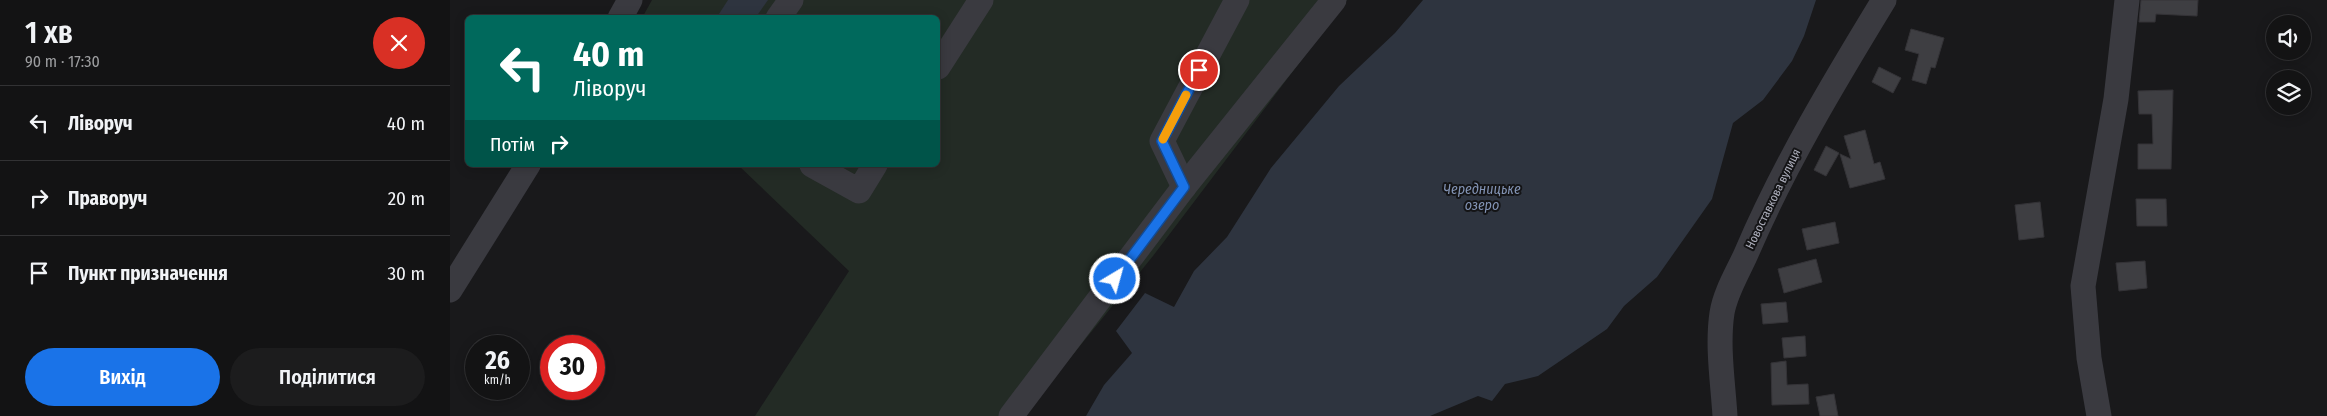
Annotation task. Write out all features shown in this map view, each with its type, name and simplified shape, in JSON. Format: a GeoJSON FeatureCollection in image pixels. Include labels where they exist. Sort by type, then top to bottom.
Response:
{"type":"FeatureCollection","features":[{"type":"Feature","properties":{"kind":"street"},"geometry":{"type":"LineString","coordinates":[[780,15],[790,0]]}},
{"type":"Feature","properties":{"kind":"street"},"geometry":{"type":"LineString","coordinates":[[940,64],[981,0]]}},
{"type":"Feature","properties":{"kind":"street"},"geometry":{"type":"LineString","coordinates":[[1184,187],[1162,141],[1237,0]]}},
{"type":"Feature","properties":{"kind":"street"},"geometry":{"type":"LineString","coordinates":[[1011,416],[1184,187],[1334,0]]}},
{"type":"Feature","properties":{"kind":"street","name":"Новоставкова вулиця"},"geometry":{"type":"LineString","coordinates":[[1725,416],[1721,352],[1722,313],[1730,292],[1760,221],[1794,155],[1831,87],[1884,0]]}},
{"type":"Feature","properties":{"kind":"street"},"geometry":{"type":"LineString","coordinates":[[2099,416],[2089,358],[2083,286],[2116,99],[2127,0]]}},
{"type":"Feature","properties":{"kind":"street"},"geometry":{"type":"LineString","coordinates":[[450,290],[527,167]]}},
{"type":"Feature","properties":{"kind":"street"},"geometry":{"type":"LineString","coordinates":[[816,167],[859,191],[874,167]]}},
{"type":"Feature","properties":{"kind":"shaded area"},"geometry":{"type":"Polygon","coordinates":[[[652,0],[1347,0],[1153,256],[1023,416],[755,416],[849,271],[740,167],[940,167],[940,15],[644,15],[652,0]]]}},
{"type":"Feature","properties":{"kind":"water"},"geometry":{"type":"Polygon","coordinates":[[[728,0],[768,0],[757,15],[718,15],[728,0]]]}},
{"type":"Feature","properties":{"kind":"water","name":"Чередницьке озеро"},"geometry":{"type":"Polygon","coordinates":[[[1423,0],[1816,0],[1804,36],[1792,61],[1763,100],[1733,123],[1712,199],[1657,277],[1624,306],[1607,329],[1538,376],[1505,384],[1492,401],[1478,396],[1430,416],[1086,416],[1104,385],[1132,353],[1116,331],[1145,293],[1174,307],[1194,271],[1227,237],[1271,168],[1339,86],[1395,33],[1423,0]]]}},
{"type":"Feature","properties":{"kind":"building"},"geometry":{"type":"Polygon","coordinates":[[[2141,0],[2198,0],[2197,16],[2156,14],[2155,22],[2139,22],[2141,0]]]}},
{"type":"Feature","properties":{"kind":"building"},"geometry":{"type":"Polygon","coordinates":[[[1911,29],[1944,38],[1935,68],[1931,67],[1926,84],[1912,80],[1919,54],[1905,50],[1911,29]]]}},
{"type":"Feature","properties":{"kind":"building"},"geometry":{"type":"Polygon","coordinates":[[[1879,67],[1901,78],[1893,93],[1872,82],[1879,67]]]}},
{"type":"Feature","properties":{"kind":"building"},"geometry":{"type":"Polygon","coordinates":[[[2173,90],[2171,169],[2138,169],[2138,144],[2153,144],[2152,114],[2139,114],[2138,91],[2173,90]]]}},
{"type":"Feature","properties":{"kind":"building"},"geometry":{"type":"Polygon","coordinates":[[[1865,130],[1874,164],[1880,162],[1885,179],[1850,188],[1840,154],[1851,159],[1844,136],[1865,130]]]}},
{"type":"Feature","properties":{"kind":"building"},"geometry":{"type":"Polygon","coordinates":[[[1826,146],[1839,153],[1826,176],[1814,170],[1826,146]]]}},
{"type":"Feature","properties":{"kind":"building"},"geometry":{"type":"Polygon","coordinates":[[[2136,199],[2166,199],[2167,226],[2137,226],[2136,199]]]}},
{"type":"Feature","properties":{"kind":"building"},"geometry":{"type":"Polygon","coordinates":[[[2040,202],[2044,237],[2019,240],[2015,205],[2040,202]]]}},
{"type":"Feature","properties":{"kind":"building"},"geometry":{"type":"Polygon","coordinates":[[[1835,222],[1839,243],[1807,250],[1802,229],[1835,222]]]}},
{"type":"Feature","properties":{"kind":"building"},"geometry":{"type":"Polygon","coordinates":[[[1816,259],[1822,282],[1784,293],[1778,269],[1816,259]]]}},
{"type":"Feature","properties":{"kind":"building"},"geometry":{"type":"Polygon","coordinates":[[[2145,261],[2147,288],[2119,291],[2116,263],[2145,261]]]}},
{"type":"Feature","properties":{"kind":"building"},"geometry":{"type":"Polygon","coordinates":[[[1786,302],[1788,322],[1763,324],[1761,304],[1786,302]]]}},
{"type":"Feature","properties":{"kind":"building"},"geometry":{"type":"Polygon","coordinates":[[[1805,336],[1806,356],[1784,358],[1782,338],[1805,336]]]}},
{"type":"Feature","properties":{"kind":"building"},"geometry":{"type":"Polygon","coordinates":[[[1786,361],[1787,385],[1808,384],[1809,404],[1772,405],[1771,363],[1786,361]]]}},
{"type":"Feature","properties":{"kind":"building"},"geometry":{"type":"Polygon","coordinates":[[[1834,394],[1838,416],[1820,416],[1816,397],[1834,394]]]}},
{"type":"Feature","properties":{"kind":"slow traffic"},"geometry":{"type":"LineString","coordinates":[[1163,139],[1186,95]]}},
{"type":"Feature","properties":{"kind":"route"},"geometry":{"type":"LineString","coordinates":[[1115,279],[1184,187],[1162,141],[1199,70]]}}]}
